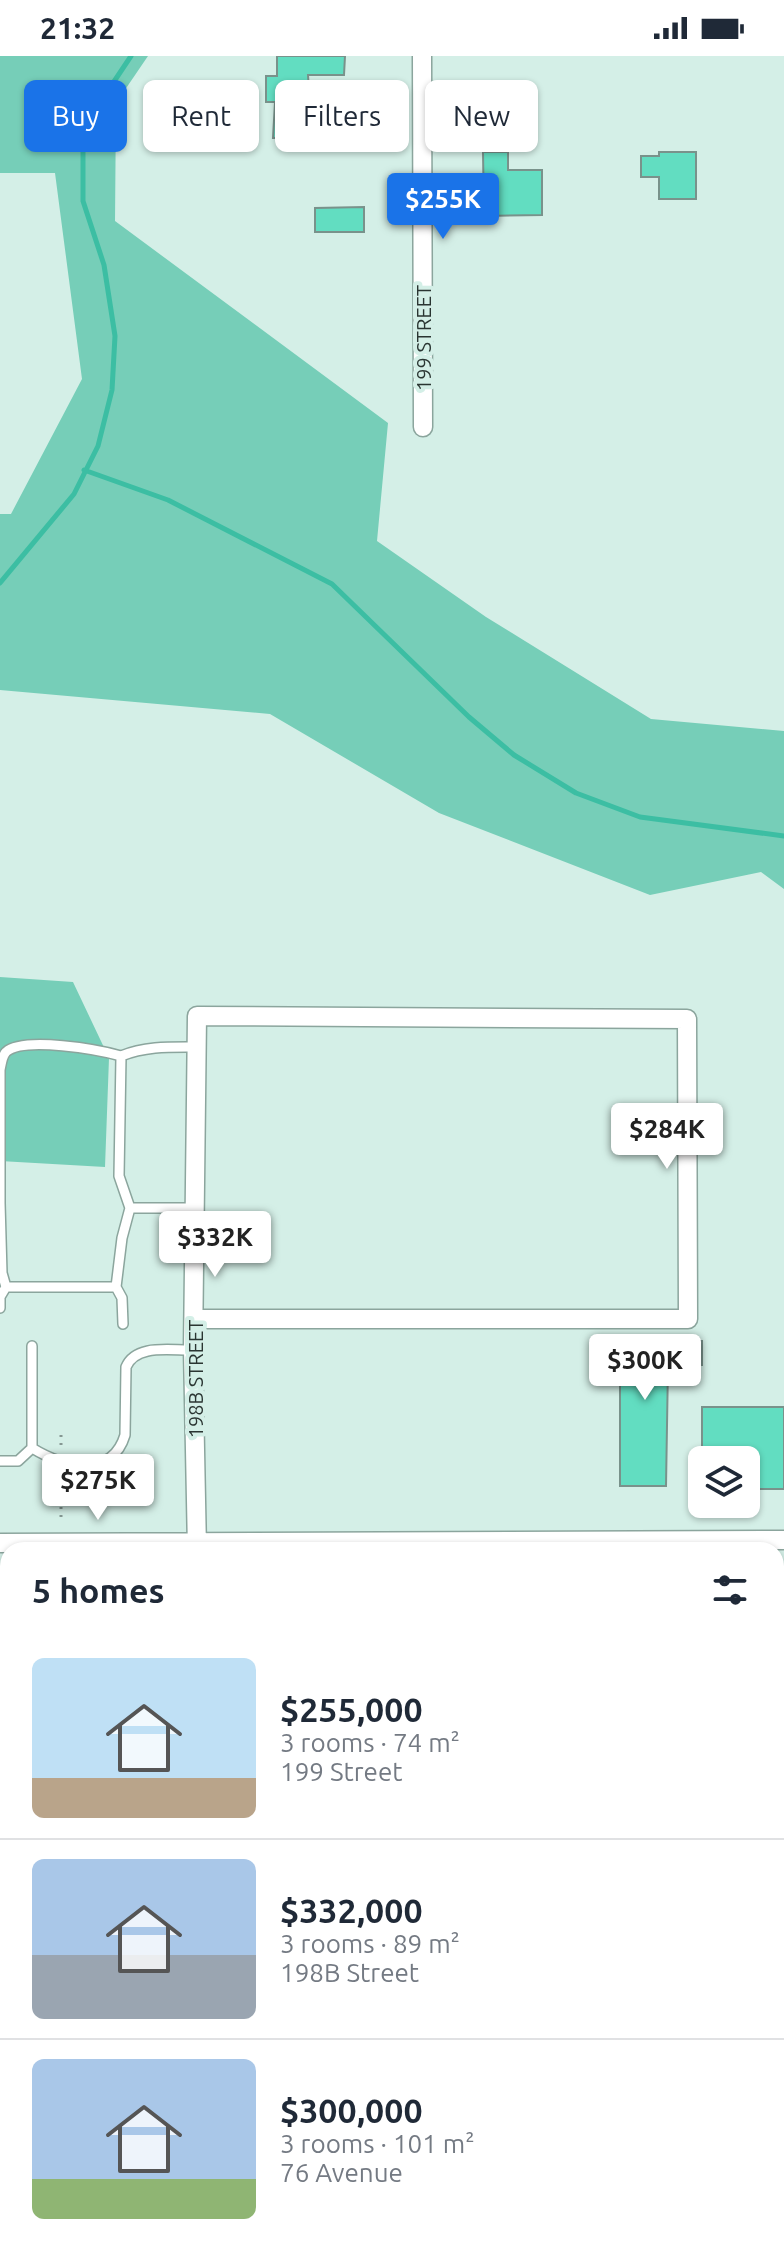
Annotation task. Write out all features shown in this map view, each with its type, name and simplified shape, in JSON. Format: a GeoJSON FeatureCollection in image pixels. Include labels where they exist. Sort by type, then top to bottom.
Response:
{"type":"FeatureCollection","features":[{"type":"Feature","properties":{"kind":"street","name":"199 STREET"},"geometry":{"type":"LineString","coordinates":[[422,56],[423,427]]}},
{"type":"Feature","properties":{"kind":"street","name":"198B STREET"},"geometry":{"type":"LineString","coordinates":[[194,1319],[688,1319],[687,1019],[197,1016],[193,1350],[197,1542]]}},
{"type":"Feature","properties":{"kind":"street"},"geometry":{"type":"LineString","coordinates":[[588,1542],[784,1540]]}},
{"type":"Feature","properties":{"kind":"lane"},"geometry":{"type":"LineString","coordinates":[[0,1308],[0,1297],[6,1287],[2,1273],[0,1203],[2,1053],[40,1045],[78,1046],[121,1056],[152,1047],[196,1047]]}},
{"type":"Feature","properties":{"kind":"lane"},"geometry":{"type":"LineString","coordinates":[[121,1056],[118,1167],[121,1186],[130,1208],[122,1238],[116,1287],[122,1298],[123,1324]]}},
{"type":"Feature","properties":{"kind":"lane"},"geometry":{"type":"LineString","coordinates":[[130,1208],[194,1208]]}},
{"type":"Feature","properties":{"kind":"lane"},"geometry":{"type":"LineString","coordinates":[[6,1287],[116,1287]]}},
{"type":"Feature","properties":{"kind":"lane"},"geometry":{"type":"LineString","coordinates":[[0,1461],[18,1461],[32,1448],[32,1346]]}},
{"type":"Feature","properties":{"kind":"lane"},"geometry":{"type":"LineString","coordinates":[[32,1448],[50,1459],[74,1465],[106,1462],[115,1456],[125,1435],[126,1367],[137,1353],[193,1350]]}},
{"type":"Feature","properties":{"kind":"path"},"geometry":{"type":"LineString","coordinates":[[61,1435],[61,1519]]}},
{"type":"Feature","properties":{"kind":"green space"},"geometry":{"type":"Polygon","coordinates":[[[0,56],[148,56],[127,87],[127,80],[24,80],[24,152],[116,152],[115,221],[388,423],[377,541],[486,617],[651,719],[784,731],[784,889],[761,872],[650,895],[439,813],[270,714],[0,690],[0,514],[11,514],[82,379],[55,173],[0,173],[0,56]]]}},
{"type":"Feature","properties":{"kind":"green space"},"geometry":{"type":"Polygon","coordinates":[[[0,977],[73,982],[109,1058],[105,1167],[0,1161],[0,977]]]}},
{"type":"Feature","properties":{"kind":"building"},"geometry":{"type":"Polygon","coordinates":[[[277,56],[345,56],[344,75],[308,75],[308,80],[275,80],[275,102],[266,102],[266,76],[277,76],[277,56]]]}},
{"type":"Feature","properties":{"kind":"building"},"geometry":{"type":"Polygon","coordinates":[[[483,152],[508,152],[508,170],[542,170],[542,215],[484,216],[483,152]]]}},
{"type":"Feature","properties":{"kind":"building"},"geometry":{"type":"Polygon","coordinates":[[[659,152],[696,152],[696,199],[659,199],[659,177],[641,177],[641,156],[659,156],[659,152]]]}},
{"type":"Feature","properties":{"kind":"building"},"geometry":{"type":"Polygon","coordinates":[[[364,207],[364,232],[315,232],[315,208],[364,207]]]}},
{"type":"Feature","properties":{"kind":"building"},"geometry":{"type":"Polygon","coordinates":[[[702,1341],[702,1365],[668,1365],[666,1486],[620,1486],[620,1364],[590,1364],[590,1342],[702,1341]]]}},
{"type":"Feature","properties":{"kind":"building"},"geometry":{"type":"Polygon","coordinates":[[[702,1407],[784,1407],[784,1489],[760,1489],[760,1446],[702,1446],[702,1407]]]}},
{"type":"Feature","properties":{"kind":"waterway"},"geometry":{"type":"LineString","coordinates":[[0,583],[74,494],[98,446],[112,390],[115,336],[104,265],[83,201],[83,128],[131,56]]}},
{"type":"Feature","properties":{"kind":"waterway"},"geometry":{"type":"LineString","coordinates":[[84,470],[168,500],[332,584],[469,717],[514,755],[576,793],[640,817],[784,836]]}}]}
